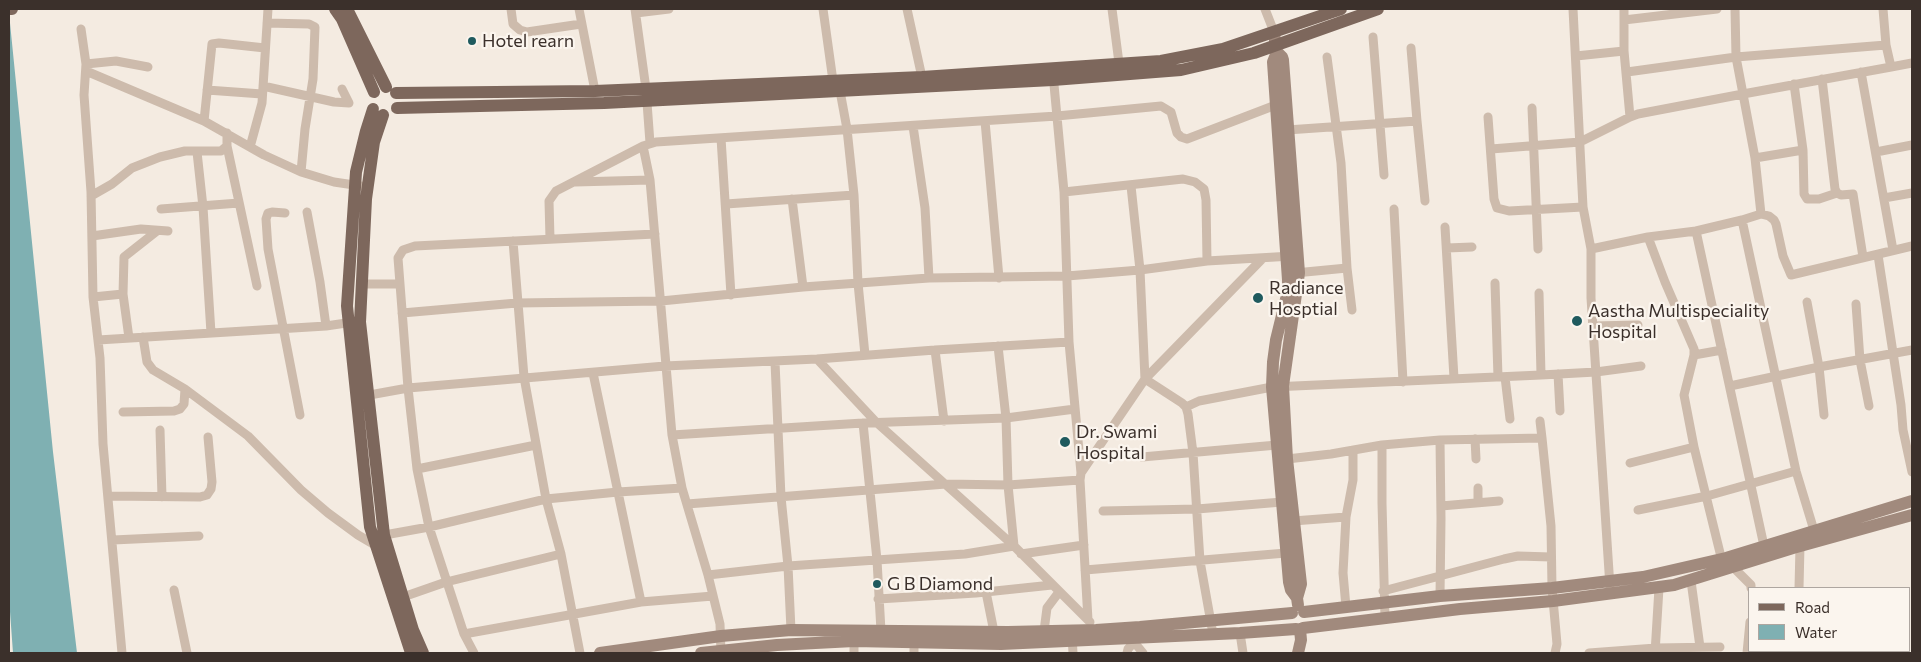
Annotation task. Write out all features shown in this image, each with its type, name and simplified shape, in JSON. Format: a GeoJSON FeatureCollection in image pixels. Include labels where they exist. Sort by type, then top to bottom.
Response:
{"type":"FeatureCollection","features":[{"type":"Feature","properties":{"kind":"main road"},"geometry":{"type":"LineString","coordinates":[[335,9],[385,91],[399,102],[393,112],[378,112]]}},
{"type":"Feature","properties":{"kind":"main road"},"geometry":{"type":"LineString","coordinates":[[347,9],[385,91]]}},
{"type":"Feature","properties":{"kind":"main road"},"geometry":{"type":"LineString","coordinates":[[1052,74],[1119,64],[1161,61],[1223,49],[1340,9]]}},
{"type":"Feature","properties":{"kind":"main road"},"geometry":{"type":"LineString","coordinates":[[397,108],[1052,74],[1182,70],[1276,49],[1374,10]]}},
{"type":"Feature","properties":{"kind":"main road"},"geometry":{"type":"LineString","coordinates":[[354,322],[347,306],[361,186],[374,142],[378,112],[371,100],[385,91],[596,91],[646,95]]}},
{"type":"Feature","properties":{"kind":"main road"},"geometry":{"type":"LineString","coordinates":[[361,186],[361,284],[354,322],[377,539],[411,653]]}},
{"type":"Feature","properties":{"kind":"main road"},"geometry":{"type":"LineString","coordinates":[[377,539],[403,597],[423,653]]}},
{"type":"Feature","properties":{"kind":"street"},"geometry":{"type":"LineString","coordinates":[[250,147],[262,103],[264,48],[268,9]]}},
{"type":"Feature","properties":{"kind":"street"},"geometry":{"type":"LineString","coordinates":[[511,9],[513,24],[520,30],[527,32],[581,24]]}},
{"type":"Feature","properties":{"kind":"street"},"geometry":{"type":"LineString","coordinates":[[580,9],[581,24],[596,91]]}},
{"type":"Feature","properties":{"kind":"street"},"geometry":{"type":"LineString","coordinates":[[669,9],[636,11],[646,95],[646,144],[672,435],[686,504],[713,596],[721,636],[721,652]]}},
{"type":"Feature","properties":{"kind":"street"},"geometry":{"type":"LineString","coordinates":[[823,9],[836,86],[847,130],[854,195],[864,355]]}},
{"type":"Feature","properties":{"kind":"street"},"geometry":{"type":"LineString","coordinates":[[907,9],[923,82]]}},
{"type":"Feature","properties":{"kind":"street"},"geometry":{"type":"LineString","coordinates":[[1112,9],[1119,64]]}},
{"type":"Feature","properties":{"kind":"street"},"geometry":{"type":"LineString","coordinates":[[1266,9],[1274,32],[1276,49],[1273,62],[1287,130],[1292,256]]}},
{"type":"Feature","properties":{"kind":"street"},"geometry":{"type":"LineString","coordinates":[[1573,9],[1583,207],[1591,249],[1591,298],[1610,588]]}},
{"type":"Feature","properties":{"kind":"street"},"geometry":{"type":"LineString","coordinates":[[1624,9],[1624,51],[1630,117]]}},
{"type":"Feature","properties":{"kind":"street"},"geometry":{"type":"LineString","coordinates":[[1624,20],[1717,9]]}},
{"type":"Feature","properties":{"kind":"street"},"geometry":{"type":"LineString","coordinates":[[1735,9],[1736,57],[1755,158],[1761,214]]}},
{"type":"Feature","properties":{"kind":"street"},"geometry":{"type":"LineString","coordinates":[[1883,9],[1886,45],[1891,67]]}},
{"type":"Feature","properties":{"kind":"street"},"geometry":{"type":"LineString","coordinates":[[267,23],[309,24],[315,27],[313,79],[301,172]]}},
{"type":"Feature","properties":{"kind":"street"},"geometry":{"type":"LineString","coordinates":[[81,29],[86,68],[84,95],[91,196],[93,297],[122,653]]}},
{"type":"Feature","properties":{"kind":"street"},"geometry":{"type":"LineString","coordinates":[[1373,37],[1384,175]]}},
{"type":"Feature","properties":{"kind":"street"},"geometry":{"type":"LineString","coordinates":[[204,121],[212,44],[219,43],[264,48]]}},
{"type":"Feature","properties":{"kind":"street"},"geometry":{"type":"LineString","coordinates":[[1627,72],[1736,57],[1886,45]]}},
{"type":"Feature","properties":{"kind":"street"},"geometry":{"type":"LineString","coordinates":[[1410,48],[1425,201]]}},
{"type":"Feature","properties":{"kind":"street"},"geometry":{"type":"LineString","coordinates":[[1576,56],[1624,51]]}},
{"type":"Feature","properties":{"kind":"street"},"geometry":{"type":"LineString","coordinates":[[1327,57],[1341,163],[1347,268],[1352,310]]}},
{"type":"Feature","properties":{"kind":"street"},"geometry":{"type":"LineString","coordinates":[[86,68],[116,61],[148,67]]}},
{"type":"Feature","properties":{"kind":"street"},"geometry":{"type":"LineString","coordinates":[[1491,149],[1580,142],[1630,117],[1794,84],[1912,63]]}},
{"type":"Feature","properties":{"kind":"street"},"geometry":{"type":"LineString","coordinates":[[86,68],[204,121],[250,147],[301,172],[334,182],[361,186]]}},
{"type":"Feature","properties":{"kind":"street"},"geometry":{"type":"LineString","coordinates":[[1861,72],[1894,250]]}},
{"type":"Feature","properties":{"kind":"street"},"geometry":{"type":"LineString","coordinates":[[1052,74],[1064,192],[1069,342],[1081,477],[1085,570],[1096,630]]}},
{"type":"Feature","properties":{"kind":"street"},"geometry":{"type":"LineString","coordinates":[[1822,79],[1837,193]]}},
{"type":"Feature","properties":{"kind":"street"},"geometry":{"type":"LineString","coordinates":[[1794,84],[1803,150],[1804,194],[1807,198],[1819,199],[1837,193],[1853,194],[1863,257]]}},
{"type":"Feature","properties":{"kind":"street"},"geometry":{"type":"LineString","coordinates":[[207,90],[262,90],[349,103],[342,88]]}},
{"type":"Feature","properties":{"kind":"street"},"geometry":{"type":"LineString","coordinates":[[550,239],[549,201],[556,191],[646,144],[1057,116],[1162,106],[1171,112],[1176,133],[1187,139],[1281,102]]}},
{"type":"Feature","properties":{"kind":"street"},"geometry":{"type":"LineString","coordinates":[[1281,102],[1293,273],[1273,362],[1278,386],[1301,584],[1298,608],[1289,622],[1300,632],[1308,653]]}},
{"type":"Feature","properties":{"kind":"street"},"geometry":{"type":"LineString","coordinates":[[1532,108],[1538,250]]}},
{"type":"Feature","properties":{"kind":"street"},"geometry":{"type":"LineString","coordinates":[[1488,117],[1496,208],[1509,211],[1583,207]]}},
{"type":"Feature","properties":{"kind":"street"},"geometry":{"type":"LineString","coordinates":[[986,121],[999,278]]}},
{"type":"Feature","properties":{"kind":"street"},"geometry":{"type":"LineString","coordinates":[[1287,130],[1416,121]]}},
{"type":"Feature","properties":{"kind":"street"},"geometry":{"type":"LineString","coordinates":[[913,126],[925,208],[929,278]]}},
{"type":"Feature","properties":{"kind":"street"},"geometry":{"type":"LineString","coordinates":[[227,133],[226,146],[257,286]]}},
{"type":"Feature","properties":{"kind":"street"},"geometry":{"type":"LineString","coordinates":[[721,138],[731,295]]}},
{"type":"Feature","properties":{"kind":"street"},"geometry":{"type":"LineString","coordinates":[[1876,152],[1912,145]]}},
{"type":"Feature","properties":{"kind":"street"},"geometry":{"type":"LineString","coordinates":[[91,196],[112,184],[132,168],[142,164],[176,152],[221,151],[226,146]]}},
{"type":"Feature","properties":{"kind":"street"},"geometry":{"type":"LineString","coordinates":[[1755,158],[1803,150]]}},
{"type":"Feature","properties":{"kind":"street"},"geometry":{"type":"LineString","coordinates":[[197,152],[203,207],[211,333]]}},
{"type":"Feature","properties":{"kind":"street"},"geometry":{"type":"LineString","coordinates":[[573,182],[650,180]]}},
{"type":"Feature","properties":{"kind":"street"},"geometry":{"type":"LineString","coordinates":[[1064,192],[1183,180],[1195,182],[1204,189],[1206,200],[1207,261]]}},
{"type":"Feature","properties":{"kind":"street"},"geometry":{"type":"LineString","coordinates":[[1132,186],[1140,270],[1145,379]]}},
{"type":"Feature","properties":{"kind":"street"},"geometry":{"type":"LineString","coordinates":[[1884,198],[1912,193]]}},
{"type":"Feature","properties":{"kind":"street"},"geometry":{"type":"LineString","coordinates":[[726,204],[854,195]]}},
{"type":"Feature","properties":{"kind":"street"},"geometry":{"type":"LineString","coordinates":[[792,199],[803,287]]}},
{"type":"Feature","properties":{"kind":"street"},"geometry":{"type":"LineString","coordinates":[[161,209],[239,203]]}},
{"type":"Feature","properties":{"kind":"street"},"geometry":{"type":"LineString","coordinates":[[1394,209],[1403,382]]}},
{"type":"Feature","properties":{"kind":"street"},"geometry":{"type":"LineString","coordinates":[[307,212],[326,326]]}},
{"type":"Feature","properties":{"kind":"street"},"geometry":{"type":"LineString","coordinates":[[285,213],[268,213],[266,219],[268,249],[300,415]]}},
{"type":"Feature","properties":{"kind":"street"},"geometry":{"type":"LineString","coordinates":[[1591,249],[1648,237],[1696,231],[1761,214],[1769,216],[1776,224],[1783,256],[1791,275],[1912,246]]}},
{"type":"Feature","properties":{"kind":"street"},"geometry":{"type":"LineString","coordinates":[[1742,220],[1796,471],[1816,536]]}},
{"type":"Feature","properties":{"kind":"street"},"geometry":{"type":"LineString","coordinates":[[1445,227],[1454,378]]}},
{"type":"Feature","properties":{"kind":"street"},"geometry":{"type":"LineString","coordinates":[[92,236],[136,229],[149,229],[157,232],[168,231]]}},
{"type":"Feature","properties":{"kind":"street"},"geometry":{"type":"LineString","coordinates":[[1696,231],[1730,386],[1762,550]]}},
{"type":"Feature","properties":{"kind":"street"},"geometry":{"type":"LineString","coordinates":[[129,338],[123,294],[124,257],[157,232]]}},
{"type":"Feature","properties":{"kind":"street"},"geometry":{"type":"LineString","coordinates":[[474,653],[464,634],[446,582],[429,527],[417,469],[408,388],[398,258],[403,250],[415,246],[655,234]]}},
{"type":"Feature","properties":{"kind":"street"},"geometry":{"type":"LineString","coordinates":[[1648,237],[1664,282],[1692,343],[1694,355],[1684,395],[1694,447],[1707,496],[1730,564],[1751,587]]}},
{"type":"Feature","properties":{"kind":"street"},"geometry":{"type":"LineString","coordinates":[[513,242],[524,377],[546,499],[561,554],[580,653]]}},
{"type":"Feature","properties":{"kind":"street"},"geometry":{"type":"LineString","coordinates":[[1447,248],[1472,247]]}},
{"type":"Feature","properties":{"kind":"street"},"geometry":{"type":"LineString","coordinates":[[1878,255],[1910,449],[1912,472]]}},
{"type":"Feature","properties":{"kind":"street"},"geometry":{"type":"LineString","coordinates":[[402,313],[517,303],[661,301],[803,287],[929,278],[1067,276],[1140,270],[1207,261],[1292,256]]}},
{"type":"Feature","properties":{"kind":"street"},"geometry":{"type":"LineString","coordinates":[[1081,477],[1145,379],[1263,258]]}},
{"type":"Feature","properties":{"kind":"street"},"geometry":{"type":"LineString","coordinates":[[1293,273],[1347,268]]}},
{"type":"Feature","properties":{"kind":"street"},"geometry":{"type":"LineString","coordinates":[[1496,283],[1502,377],[1510,419]]}},
{"type":"Feature","properties":{"kind":"street"},"geometry":{"type":"LineString","coordinates":[[361,284],[400,284]]}},
{"type":"Feature","properties":{"kind":"street"},"geometry":{"type":"LineString","coordinates":[[1539,293],[1541,375]]}},
{"type":"Feature","properties":{"kind":"street"},"geometry":{"type":"LineString","coordinates":[[93,297],[123,294]]}},
{"type":"Feature","properties":{"kind":"street"},"geometry":{"type":"LineString","coordinates":[[1807,302],[1819,367],[1824,415]]}},
{"type":"Feature","properties":{"kind":"street"},"geometry":{"type":"LineString","coordinates":[[1856,304],[1860,360],[1869,406]]}},
{"type":"Feature","properties":{"kind":"street"},"geometry":{"type":"LineString","coordinates":[[98,340],[326,326],[354,322]]}},
{"type":"Feature","properties":{"kind":"street"},"geometry":{"type":"LineString","coordinates":[[1593,326],[1638,325]]}},
{"type":"Feature","properties":{"kind":"street"},"geometry":{"type":"LineString","coordinates":[[143,337],[147,362],[153,370],[185,390],[248,436],[301,490],[358,535],[377,539],[546,499],[682,488]]}},
{"type":"Feature","properties":{"kind":"street"},"geometry":{"type":"LineString","coordinates":[[362,397],[408,388],[665,366],[775,362],[1069,342]]}},
{"type":"Feature","properties":{"kind":"street"},"geometry":{"type":"LineString","coordinates":[[998,346],[1006,418],[1008,484],[1014,546]]}},
{"type":"Feature","properties":{"kind":"street"},"geometry":{"type":"LineString","coordinates":[[935,350],[944,421]]}},
{"type":"Feature","properties":{"kind":"street"},"geometry":{"type":"LineString","coordinates":[[1694,355],[1722,350]]}},
{"type":"Feature","properties":{"kind":"street"},"geometry":{"type":"LineString","coordinates":[[1730,386],[1912,350]]}},
{"type":"Feature","properties":{"kind":"street"},"geometry":{"type":"LineString","coordinates":[[817,359],[876,422],[1014,546],[1096,630]]}},
{"type":"Feature","properties":{"kind":"street"},"geometry":{"type":"LineString","coordinates":[[775,362],[781,497],[788,566],[791,630]]}},
{"type":"Feature","properties":{"kind":"street"},"geometry":{"type":"LineString","coordinates":[[1186,407],[1199,400],[1278,386],[1403,382],[1596,372],[1642,366]]}},
{"type":"Feature","properties":{"kind":"street"},"geometry":{"type":"LineString","coordinates":[[593,373],[641,602]]}},
{"type":"Feature","properties":{"kind":"street"},"geometry":{"type":"LineString","coordinates":[[1558,374],[1560,411]]}},
{"type":"Feature","properties":{"kind":"street"},"geometry":{"type":"LineString","coordinates":[[1145,379],[1186,407],[1193,453],[1200,561],[1213,634]]}},
{"type":"Feature","properties":{"kind":"street"},"geometry":{"type":"LineString","coordinates":[[1278,386],[1277,446],[1286,553],[1290,586],[1298,608]]}},
{"type":"Feature","properties":{"kind":"street"},"geometry":{"type":"LineString","coordinates":[[123,412],[174,411],[180,409],[184,404],[185,390]]}},
{"type":"Feature","properties":{"kind":"street"},"geometry":{"type":"LineString","coordinates":[[672,435],[876,422],[1006,418],[1074,409]]}},
{"type":"Feature","properties":{"kind":"street"},"geometry":{"type":"LineString","coordinates":[[1540,421],[1551,526],[1555,653]]}},
{"type":"Feature","properties":{"kind":"street"},"geometry":{"type":"LineString","coordinates":[[863,423],[881,631]]}},
{"type":"Feature","properties":{"kind":"street"},"geometry":{"type":"LineString","coordinates":[[160,430],[162,497]]}},
{"type":"Feature","properties":{"kind":"street"},"geometry":{"type":"LineString","coordinates":[[109,496],[200,497],[208,495],[212,482],[208,438]]}},
{"type":"Feature","properties":{"kind":"street"},"geometry":{"type":"LineString","coordinates":[[1287,459],[1382,445],[1440,440],[1542,438]]}},
{"type":"Feature","properties":{"kind":"street"},"geometry":{"type":"LineString","coordinates":[[1475,439],[1476,459]]}},
{"type":"Feature","properties":{"kind":"street"},"geometry":{"type":"LineString","coordinates":[[1440,440],[1440,596]]}},
{"type":"Feature","properties":{"kind":"street"},"geometry":{"type":"LineString","coordinates":[[417,469],[536,445]]}},
{"type":"Feature","properties":{"kind":"street"},"geometry":{"type":"LineString","coordinates":[[1382,445],[1383,596],[1385,618]]}},
{"type":"Feature","properties":{"kind":"street"},"geometry":{"type":"LineString","coordinates":[[1142,457],[1277,446]]}},
{"type":"Feature","properties":{"kind":"street"},"geometry":{"type":"LineString","coordinates":[[1630,463],[1694,447]]}},
{"type":"Feature","properties":{"kind":"street"},"geometry":{"type":"LineString","coordinates":[[1346,608],[1342,573],[1346,517],[1353,480],[1353,450]]}},
{"type":"Feature","properties":{"kind":"street"},"geometry":{"type":"LineString","coordinates":[[1638,510],[1707,496],[1796,471]]}},
{"type":"Feature","properties":{"kind":"street"},"geometry":{"type":"LineString","coordinates":[[686,504],[946,484],[1008,484],[1081,477]]}},
{"type":"Feature","properties":{"kind":"street"},"geometry":{"type":"LineString","coordinates":[[1478,488],[1478,502]]}},
{"type":"Feature","properties":{"kind":"street"},"geometry":{"type":"LineString","coordinates":[[1441,506],[1499,501]]}},
{"type":"Feature","properties":{"kind":"street"},"geometry":{"type":"LineString","coordinates":[[600,653],[721,636],[791,630],[854,642],[914,648],[970,649],[1016,648],[1072,641],[1096,630],[1137,636],[1300,632],[1385,618],[1553,601],[1610,588],[1643,577],[1730,564],[1762,550],[1800,546],[1816,536],[1912,501]]}},
{"type":"Feature","properties":{"kind":"street"},"geometry":{"type":"LineString","coordinates":[[1104,512],[1197,509],[1282,502]]}},
{"type":"Feature","properties":{"kind":"street"},"geometry":{"type":"LineString","coordinates":[[1383,596],[1440,596],[1552,588],[1659,588],[1691,581],[1762,550],[1912,515]]}},
{"type":"Feature","properties":{"kind":"street"},"geometry":{"type":"LineString","coordinates":[[1294,521],[1346,517]]}},
{"type":"Feature","properties":{"kind":"street"},"geometry":{"type":"LineString","coordinates":[[113,540],[199,536]]}},
{"type":"Feature","properties":{"kind":"street"},"geometry":{"type":"LineString","coordinates":[[1021,554],[1084,545]]}},
{"type":"Feature","properties":{"kind":"street"},"geometry":{"type":"LineString","coordinates":[[708,575],[788,566],[965,554],[1014,546]]}},
{"type":"Feature","properties":{"kind":"street"},"geometry":{"type":"LineString","coordinates":[[1800,546],[1800,584]]}},
{"type":"Feature","properties":{"kind":"street"},"geometry":{"type":"LineString","coordinates":[[1085,570],[1286,553]]}},
{"type":"Feature","properties":{"kind":"street"},"geometry":{"type":"LineString","coordinates":[[403,597],[446,582],[561,554]]}},
{"type":"Feature","properties":{"kind":"street"},"geometry":{"type":"LineString","coordinates":[[1127,653],[1137,636],[1211,620],[1298,608],[1346,608],[1440,575],[1518,556],[1551,557]]}},
{"type":"Feature","properties":{"kind":"street"},"geometry":{"type":"LineString","coordinates":[[1691,581],[1700,648]]}},
{"type":"Feature","properties":{"kind":"street"},"geometry":{"type":"LineString","coordinates":[[878,599],[986,592],[1052,585]]}},
{"type":"Feature","properties":{"kind":"street"},"geometry":{"type":"LineString","coordinates":[[1655,651],[1659,588]]}},
{"type":"Feature","properties":{"kind":"street"},"geometry":{"type":"LineString","coordinates":[[174,590],[187,653]]}},
{"type":"Feature","properties":{"kind":"street"},"geometry":{"type":"LineString","coordinates":[[986,592],[994,632]]}},
{"type":"Feature","properties":{"kind":"street"},"geometry":{"type":"LineString","coordinates":[[1044,630],[1048,608],[1059,592]]}},
{"type":"Feature","properties":{"kind":"street"},"geometry":{"type":"LineString","coordinates":[[464,634],[641,602],[713,596]]}},
{"type":"Feature","properties":{"kind":"street"},"geometry":{"type":"LineString","coordinates":[[700,653],[854,642],[881,631],[994,632],[1044,630],[1072,641]]}},
{"type":"Feature","properties":{"kind":"street"},"geometry":{"type":"LineString","coordinates":[[970,631],[970,649]]}},
{"type":"Feature","properties":{"kind":"street"},"geometry":{"type":"LineString","coordinates":[[1298,653],[1300,632]]}},
{"type":"Feature","properties":{"kind":"street"},"geometry":{"type":"LineString","coordinates":[[1240,633],[1243,653]]}},
{"type":"Feature","properties":{"kind":"street"},"geometry":{"type":"LineString","coordinates":[[1137,636],[1143,653]]}},
{"type":"Feature","properties":{"kind":"street"},"geometry":{"type":"LineString","coordinates":[[1589,653],[1720,647]]}},
{"type":"Feature","properties":{"kind":"water"},"geometry":{"type":"Polygon","coordinates":[[[9,13],[53,452],[77,653],[13,653],[9,598],[9,13]]]}},
{"type":"Feature","properties":{"kind":"place","name":"Hotel rearn"},"geometry":{"type":"Point","coordinates":[472,41]}},
{"type":"Feature","properties":{"kind":"place","name":"Radiance Hosptial"},"geometry":{"type":"Point","coordinates":[1258,298]}},
{"type":"Feature","properties":{"kind":"place","name":"Aastha Multispeciality Hospital"},"geometry":{"type":"Point","coordinates":[1577,321]}},
{"type":"Feature","properties":{"kind":"place","name":"Dr. Swami Hospital"},"geometry":{"type":"Point","coordinates":[1065,442]}},
{"type":"Feature","properties":{"kind":"place","name":"G B Diamond"},"geometry":{"type":"Point","coordinates":[877,584]}}]}
